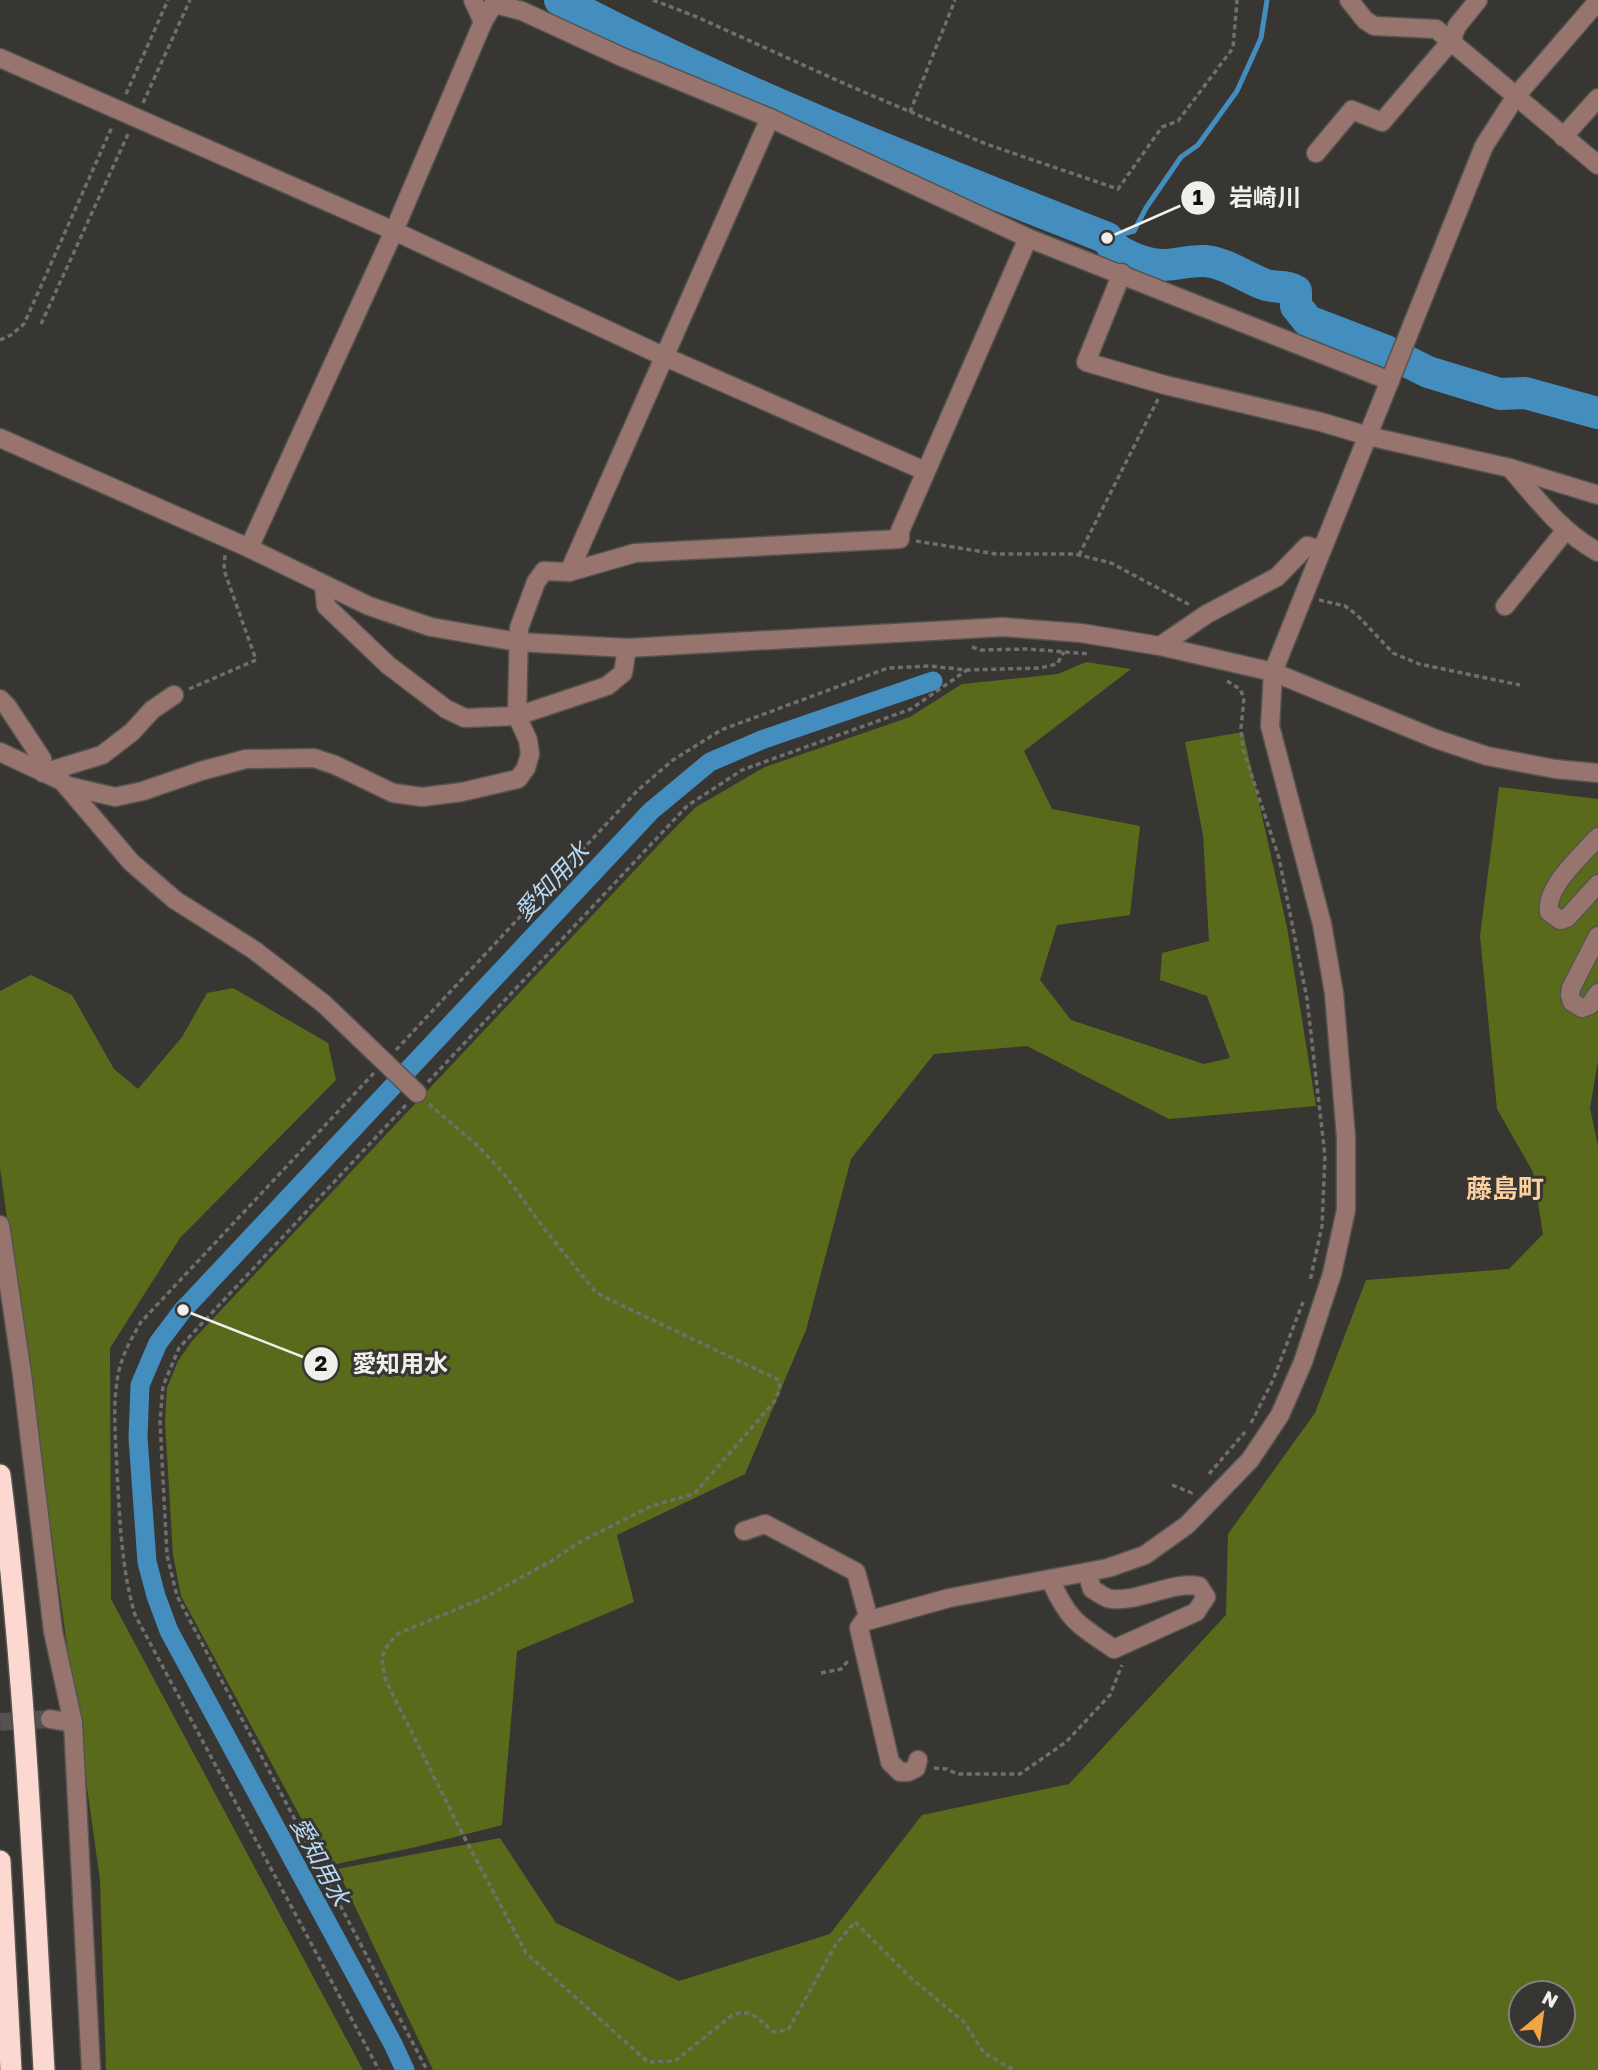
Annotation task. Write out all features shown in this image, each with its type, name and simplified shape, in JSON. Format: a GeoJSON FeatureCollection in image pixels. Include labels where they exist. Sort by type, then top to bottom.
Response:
{"type":"FeatureCollection","features":[{"type":"Feature","properties":{"kind":"highway"},"geometry":{"type":"LineString","coordinates":[[0,1475],[9,1543],[26,1740],[44,2070]]}},
{"type":"Feature","properties":{"kind":"highway"},"geometry":{"type":"LineString","coordinates":[[0,1861],[11,2070]]}},
{"type":"Feature","properties":{"kind":"street"},"geometry":{"type":"LineString","coordinates":[[473,0],[483,22]]}},
{"type":"Feature","properties":{"kind":"street"},"geometry":{"type":"LineString","coordinates":[[1349,0],[1365,20],[1374,26],[1436,29],[1598,165]]}},
{"type":"Feature","properties":{"kind":"street"},"geometry":{"type":"LineString","coordinates":[[1316,153],[1352,110],[1382,122],[1451,41],[1457,26],[1478,0]]}},
{"type":"Feature","properties":{"kind":"street"},"geometry":{"type":"LineString","coordinates":[[922,1765],[908,1772],[900,1772],[890,1762],[859,1628],[866,1621],[949,1598],[1108,1568],[1145,1555],[1187,1525],[1250,1460],[1280,1415],[1303,1362],[1332,1274],[1346,1210],[1346,1137],[1334,993],[1322,924],[1270,726],[1273,672],[1484,146],[1516,96],[1598,1]]}},
{"type":"Feature","properties":{"kind":"street"},"geometry":{"type":"LineString","coordinates":[[249,548],[394,231],[483,22],[496,2],[770,118],[1028,238],[1391,379]]}},
{"type":"Feature","properties":{"kind":"street"},"geometry":{"type":"LineString","coordinates":[[0,58],[137,116],[663,356],[925,471]]}},
{"type":"Feature","properties":{"kind":"street"},"geometry":{"type":"LineString","coordinates":[[1563,137],[1598,98]]}},
{"type":"Feature","properties":{"kind":"street"},"geometry":{"type":"LineString","coordinates":[[569,572],[770,118]]}},
{"type":"Feature","properties":{"kind":"street"},"geometry":{"type":"LineString","coordinates":[[0,752],[68,786],[115,797],[246,759],[314,758],[335,765],[393,793],[422,797],[462,792],[518,779],[526,768],[530,754],[528,740],[517,716],[519,628],[536,582],[544,572],[569,572],[635,554],[900,539],[900,531],[925,471],[1028,238]]}},
{"type":"Feature","properties":{"kind":"street"},"geometry":{"type":"LineString","coordinates":[[1122,274],[1086,362],[1165,385],[1321,422],[1368,436],[1510,468],[1598,495]]}},
{"type":"Feature","properties":{"kind":"street"},"geometry":{"type":"LineString","coordinates":[[0,438],[249,548],[369,606],[431,627],[518,642],[627,648],[1003,627],[1081,633],[1160,646],[1273,672],[1423,734],[1487,756],[1598,774]]}},
{"type":"Feature","properties":{"kind":"street"},"geometry":{"type":"LineString","coordinates":[[1510,468],[1566,531],[1598,552]]}},
{"type":"Feature","properties":{"kind":"street"},"geometry":{"type":"LineString","coordinates":[[1505,606],[1566,531]]}},
{"type":"Feature","properties":{"kind":"street"},"geometry":{"type":"LineString","coordinates":[[1160,646],[1207,614],[1276,577],[1307,546],[1322,550]]}},
{"type":"Feature","properties":{"kind":"street"},"geometry":{"type":"LineString","coordinates":[[324,586],[326,606],[388,665],[446,709],[465,718],[517,716],[607,686],[623,673],[627,648]]}},
{"type":"Feature","properties":{"kind":"street"},"geometry":{"type":"LineString","coordinates":[[43,773],[102,755],[132,732],[152,710],[174,695]]}},
{"type":"Feature","properties":{"kind":"street"},"geometry":{"type":"LineString","coordinates":[[0,699],[42,759],[43,773]]}},
{"type":"Feature","properties":{"kind":"street"},"geometry":{"type":"LineString","coordinates":[[68,786],[131,862],[175,900],[254,950],[324,1004],[417,1093]]}},
{"type":"Feature","properties":{"kind":"street"},"geometry":{"type":"LineString","coordinates":[[1598,837],[1555,887],[1547,903],[1549,912],[1560,920],[1567,918],[1598,884]]}},
{"type":"Feature","properties":{"kind":"street"},"geometry":{"type":"LineString","coordinates":[[1598,936],[1570,995],[1572,1002],[1582,1007],[1590,1005],[1598,993]]}},
{"type":"Feature","properties":{"kind":"street"},"geometry":{"type":"LineString","coordinates":[[0,1225],[22,1374],[53,1631],[73,1723],[91,2070]]}},
{"type":"Feature","properties":{"kind":"street"},"geometry":{"type":"LineString","coordinates":[[744,1531],[765,1524],[856,1572],[866,1621]]}},
{"type":"Feature","properties":{"kind":"street"},"geometry":{"type":"LineString","coordinates":[[1050,1579],[1062,1608],[1079,1625],[1114,1649],[1196,1612],[1206,1597],[1199,1586],[1185,1584],[1158,1592],[1110,1599],[1092,1589],[1087,1572]]}},
{"type":"Feature","properties":{"kind":"street"},"geometry":{"type":"LineString","coordinates":[[50,1719],[73,1723]]}},
{"type":"Feature","properties":{"kind":"path"},"geometry":{"type":"LineString","coordinates":[[0,340],[24,324],[168,0]]}},
{"type":"Feature","properties":{"kind":"path"},"geometry":{"type":"LineString","coordinates":[[41,324],[190,0]]}},
{"type":"Feature","properties":{"kind":"path"},"geometry":{"type":"LineString","coordinates":[[653,0],[986,144],[1118,189],[1162,127],[1178,121],[1233,48],[1237,0]]}},
{"type":"Feature","properties":{"kind":"path"},"geometry":{"type":"LineString","coordinates":[[909,111],[955,0]]}},
{"type":"Feature","properties":{"kind":"path"},"geometry":{"type":"LineString","coordinates":[[1079,555],[1165,385]]}},
{"type":"Feature","properties":{"kind":"path"},"geometry":{"type":"LineString","coordinates":[[174,695],[257,660],[224,570],[226,538]]}},
{"type":"Feature","properties":{"kind":"path"},"geometry":{"type":"LineString","coordinates":[[900,539],[996,554],[1079,555],[1111,563],[1207,614]]}},
{"type":"Feature","properties":{"kind":"path"},"geometry":{"type":"LineString","coordinates":[[1305,593],[1351,610],[1393,653],[1419,664],[1520,685]]}},
{"type":"Feature","properties":{"kind":"path"},"geometry":{"type":"LineString","coordinates":[[963,629],[965,645],[981,650],[1028,649],[1090,654]]}},
{"type":"Feature","properties":{"kind":"path"},"geometry":{"type":"LineString","coordinates":[[379,2070],[135,1615],[122,1558],[115,1425],[118,1375],[126,1350],[141,1322],[638,790],[673,760],[698,743],[751,718],[888,668],[1040,668],[1057,664],[1064,652]]}},
{"type":"Feature","properties":{"kind":"path"},"geometry":{"type":"LineString","coordinates":[[428,2070],[177,1596],[167,1555],[160,1421],[163,1386],[179,1348],[687,806],[742,769],[911,709],[967,670]]}},
{"type":"Feature","properties":{"kind":"path"},"geometry":{"type":"LineString","coordinates":[[1224,678],[1240,689],[1244,698],[1241,728],[1243,749],[1279,858],[1307,999],[1322,1127],[1325,1181],[1322,1226],[1308,1286]]}},
{"type":"Feature","properties":{"kind":"path"},"geometry":{"type":"LineString","coordinates":[[417,1093],[479,1147],[505,1175],[594,1290],[779,1380],[780,1389],[774,1402],[694,1494],[651,1506],[576,1544],[553,1560],[484,1598],[399,1633],[388,1643],[381,1658],[392,1694],[526,1953],[648,2062],[675,2061],[741,2011],[754,2015],[774,2032],[788,2030],[836,1944],[855,1922],[911,1978],[964,2022],[984,2053],[1014,2070]]}},
{"type":"Feature","properties":{"kind":"path"},"geometry":{"type":"LineString","coordinates":[[1208,1476],[1247,1430],[1261,1407],[1304,1298]]}},
{"type":"Feature","properties":{"kind":"path"},"geometry":{"type":"LineString","coordinates":[[1172,1485],[1192,1493],[1200,1485]]}},
{"type":"Feature","properties":{"kind":"path"},"geometry":{"type":"LineString","coordinates":[[922,1765],[947,1769],[957,1774],[1020,1774],[1066,1742],[1110,1695],[1122,1668],[1122,1645]]}},
{"type":"Feature","properties":{"kind":"path"},"geometry":{"type":"LineString","coordinates":[[821,1674],[841,1668],[848,1662],[846,1653]]}},
{"type":"Feature","properties":{"kind":"green space"},"geometry":{"type":"Polygon","coordinates":[[[1086,662],[1131,669],[1024,751],[1052,809],[1140,826],[1130,915],[1057,925],[1040,980],[1071,1020],[1204,1064],[1230,1058],[1207,996],[1160,980],[1162,953],[1209,941],[1203,835],[1185,742],[1243,732],[1287,927],[1316,1106],[1169,1119],[1027,1046],[934,1054],[851,1159],[806,1330],[745,1474],[617,1535],[634,1602],[517,1651],[502,1825],[327,1866],[181,1596],[173,1554],[165,1422],[167,1388],[178,1361],[192,1341],[696,807],[765,767],[910,717],[962,684],[1058,674],[1086,662]]]}},
{"type":"Feature","properties":{"kind":"green space"},"geometry":{"type":"Polygon","coordinates":[[[1499,787],[1598,799],[1598,1061],[1590,1108],[1598,1146],[1598,2070],[433,2070],[337,1869],[500,1838],[556,1923],[679,1981],[830,1934],[922,1815],[1069,1784],[1226,1615],[1228,1534],[1315,1413],[1366,1280],[1509,1269],[1543,1234],[1533,1172],[1497,1109],[1480,936],[1499,787]]]}},
{"type":"Feature","properties":{"kind":"green space"},"geometry":{"type":"Polygon","coordinates":[[[31,975],[72,995],[114,1069],[138,1089],[182,1037],[207,993],[233,988],[328,1043],[336,1080],[180,1238],[110,1348],[111,1599],[363,2070],[106,2070],[100,1880],[0,1168],[0,991],[31,975]]]}},
{"type":"Feature","properties":{"kind":"waterway"},"geometry":{"type":"LineString","coordinates":[[560,0],[762,97],[1107,238],[1116,249],[1131,257],[1167,265],[1213,262],[1266,285],[1293,289],[1296,291],[1296,306],[1308,321],[1386,351],[1428,372],[1500,394],[1525,393],[1598,413]]}},
{"type":"Feature","properties":{"kind":"waterway"},"geometry":{"type":"LineString","coordinates":[[1107,238],[1134,231],[1146,208],[1181,157],[1198,145],[1237,91],[1261,38],[1267,0]]}},
{"type":"Feature","properties":{"kind":"waterway","name":"愛知用水"},"geometry":{"type":"LineString","coordinates":[[405,2070],[169,1631],[147,1562],[138,1438],[140,1385],[158,1343],[183,1310],[651,811],[710,762],[764,739],[933,681]]}},
{"type":"Feature","properties":{"kind":"tunnel"},"geometry":{"type":"LineString","coordinates":[[0,1722],[50,1719]]}},
{"type":"Feature","properties":{"kind":"place","name":"岩崎川"},"geometry":{"type":"Point","coordinates":[1107,238]}},
{"type":"Feature","properties":{"kind":"place","name":"愛知用水"},"geometry":{"type":"Point","coordinates":[183,1310]}},
{"type":"Feature","properties":{"kind":"district","name":"藤島町"},"geometry":{"type":"Point","coordinates":[1505,1188]}}]}
